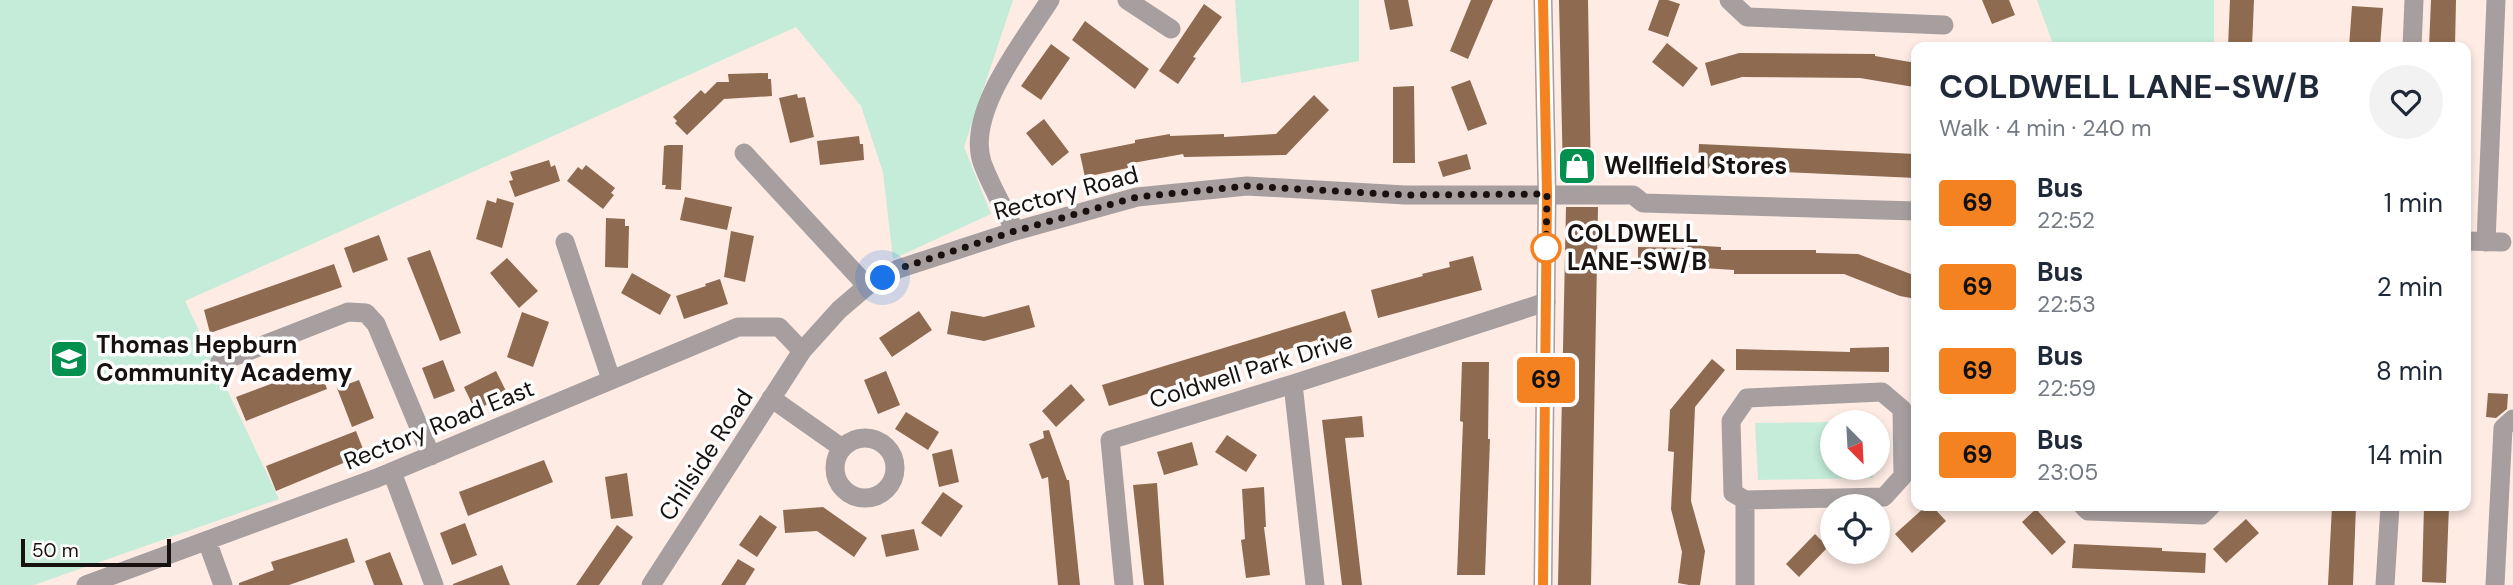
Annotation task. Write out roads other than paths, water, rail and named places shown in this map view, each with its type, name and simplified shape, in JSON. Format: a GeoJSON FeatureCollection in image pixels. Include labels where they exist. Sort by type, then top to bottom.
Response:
{"type":"FeatureCollection","features":[{"type":"Feature","properties":{"kind":"street"},"geometry":{"type":"LineString","coordinates":[[1015,231],[981,160],[980,122],[992,93],[1050,0]]}},
{"type":"Feature","properties":{"kind":"street"},"geometry":{"type":"LineString","coordinates":[[1127,0],[1171,29]]}},
{"type":"Feature","properties":{"kind":"street"},"geometry":{"type":"LineString","coordinates":[[1543,0],[1547,194],[1543,585]]}},
{"type":"Feature","properties":{"kind":"street"},"geometry":{"type":"LineString","coordinates":[[1729,0],[1747,17],[1944,25]]}},
{"type":"Feature","properties":{"kind":"street"},"geometry":{"type":"LineString","coordinates":[[2412,42],[2414,0]]}},
{"type":"Feature","properties":{"kind":"street"},"geometry":{"type":"LineString","coordinates":[[2471,241],[2494,242],[2496,0]]}},
{"type":"Feature","properties":{"kind":"street"},"geometry":{"type":"LineString","coordinates":[[744,153],[867,286]]}},
{"type":"Feature","properties":{"kind":"street","name":"Rectory Road"},"geometry":{"type":"LineString","coordinates":[[802,351],[839,310],[867,286],[898,269],[1015,231],[1137,197],[1247,186],[1405,195],[1633,195],[1643,203],[1911,211]]}},
{"type":"Feature","properties":{"kind":"street"},"geometry":{"type":"LineString","coordinates":[[565,242],[611,379]]}},
{"type":"Feature","properties":{"kind":"street","name":"Coldwell Park Drive"},"geometry":{"type":"LineString","coordinates":[[1124,585],[1110,440],[1546,302]]}},
{"type":"Feature","properties":{"kind":"street"},"geometry":{"type":"LineString","coordinates":[[220,362],[348,312],[366,313],[376,324],[431,456]]}},
{"type":"Feature","properties":{"kind":"street","name":"Rectory Road East"},"geometry":{"type":"LineString","coordinates":[[86,585],[391,472],[738,327],[779,327],[802,351]]}},
{"type":"Feature","properties":{"kind":"street","name":"Chilside Road"},"geometry":{"type":"LineString","coordinates":[[652,585],[802,351]]}},
{"type":"Feature","properties":{"kind":"street"},"geometry":{"type":"LineString","coordinates":[[1293,384],[1315,585]]}},
{"type":"Feature","properties":{"kind":"street"},"geometry":{"type":"LineString","coordinates":[[1882,392],[1902,409],[1903,476],[1884,497],[1745,500],[1733,493],[1731,421],[1747,398],[1882,392]]}},
{"type":"Feature","properties":{"kind":"street"},"geometry":{"type":"LineString","coordinates":[[771,398],[842,448]]}},
{"type":"Feature","properties":{"kind":"street"},"geometry":{"type":"LineString","coordinates":[[2495,585],[2503,428],[2513,419]]}},
{"type":"Feature","properties":{"kind":"street"},"geometry":{"type":"LineString","coordinates":[[391,472],[434,585]]}},
{"type":"Feature","properties":{"kind":"street"},"geometry":{"type":"LineString","coordinates":[[1745,500],[1745,585]]}},
{"type":"Feature","properties":{"kind":"street"},"geometry":{"type":"LineString","coordinates":[[2088,511],[2202,515],[2206,511]]}},
{"type":"Feature","properties":{"kind":"street"},"geometry":{"type":"LineString","coordinates":[[2385,585],[2390,511]]}},
{"type":"Feature","properties":{"kind":"street"},"geometry":{"type":"LineString","coordinates":[[208,541],[223,585]]}},
{"type":"Feature","properties":{"kind":"place","name":"Wellfield Stores"},"geometry":{"type":"Point","coordinates":[1577,166]}},
{"type":"Feature","properties":{"kind":"place","name":"COLDWELL LANE-SW/B"},"geometry":{"type":"Point","coordinates":[1546,248]}},
{"type":"Feature","properties":{"kind":"place","name":"Thomas Hepburn Community Academy"},"geometry":{"type":"Point","coordinates":[69,359]}}]}
